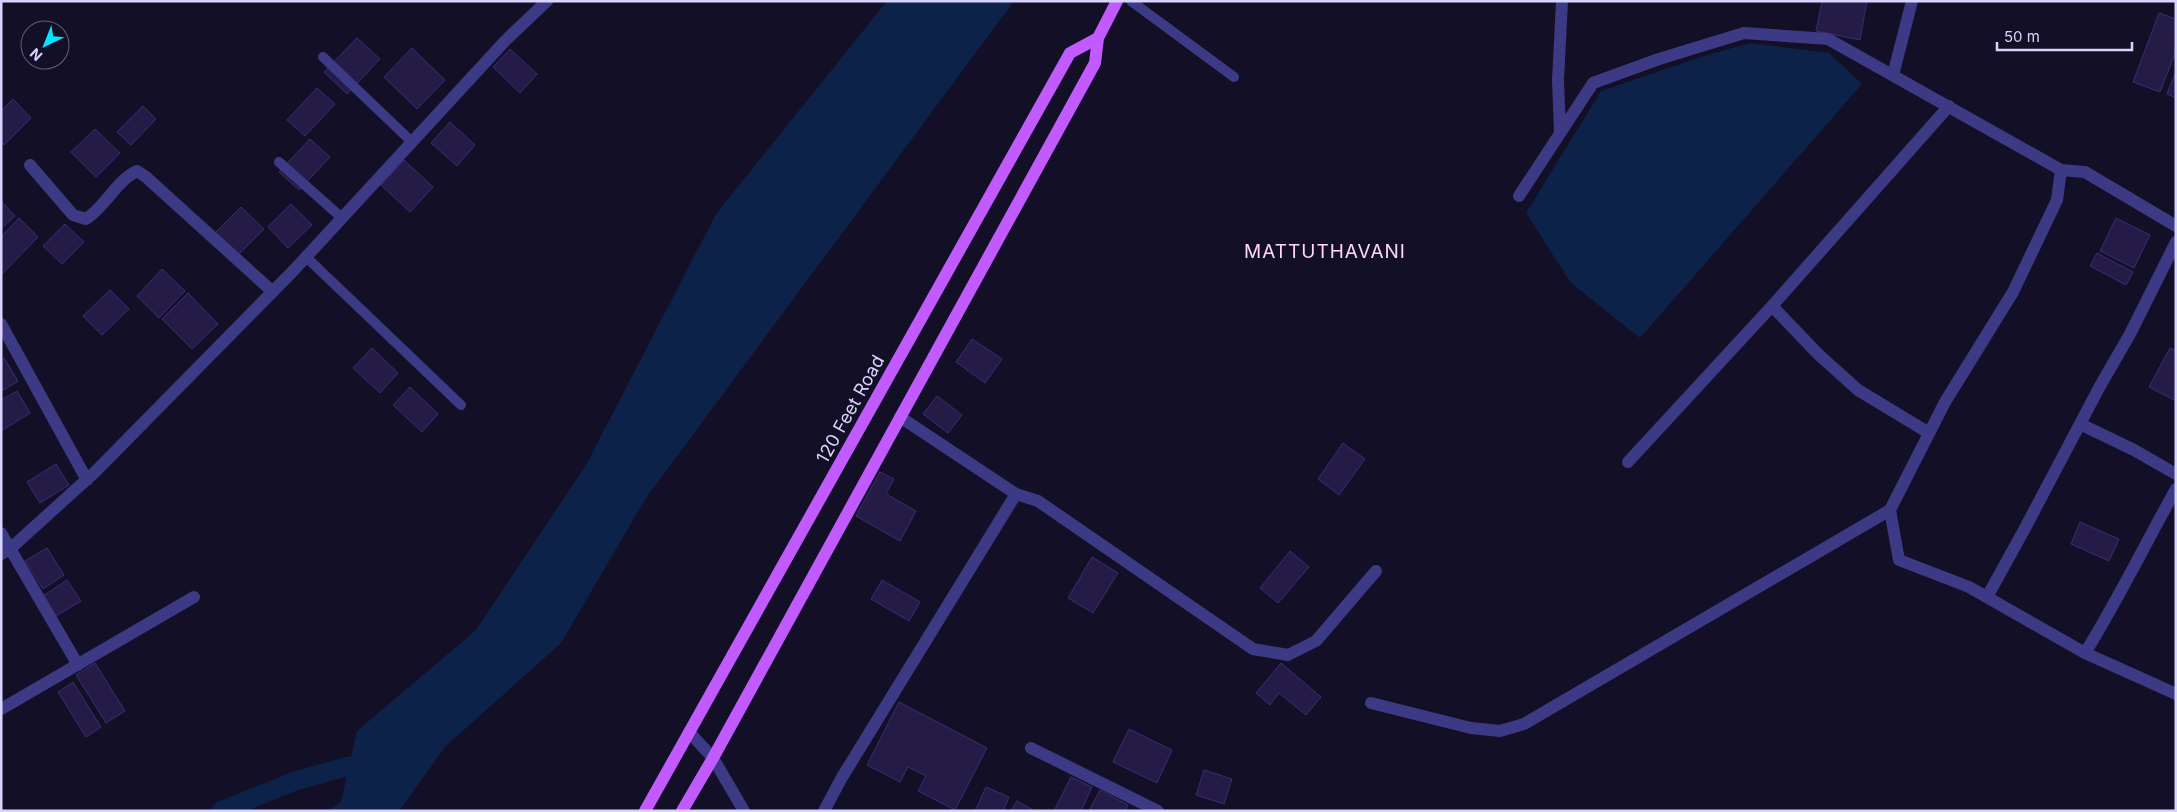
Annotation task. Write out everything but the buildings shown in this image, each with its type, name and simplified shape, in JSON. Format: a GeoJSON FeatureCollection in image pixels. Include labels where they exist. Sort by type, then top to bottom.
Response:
{"type":"FeatureCollection","features":[{"type":"Feature","properties":{"kind":"main road"},"geometry":{"type":"LineString","coordinates":[[682,811],[713,758],[1095,63],[1098,38],[1117,1]]}},
{"type":"Feature","properties":{"kind":"main road","name":"120 Feet Road"},"geometry":{"type":"LineString","coordinates":[[645,811],[1070,53],[1098,38]]}},
{"type":"Feature","properties":{"kind":"street"},"geometry":{"type":"LineString","coordinates":[[6,551],[87,480],[273,292],[505,41],[547,1]]}},
{"type":"Feature","properties":{"kind":"street"},"geometry":{"type":"LineString","coordinates":[[1560,133],[1558,80],[1562,1]]}},
{"type":"Feature","properties":{"kind":"street"},"geometry":{"type":"LineString","coordinates":[[1893,75],[1912,1]]}},
{"type":"Feature","properties":{"kind":"street"},"geometry":{"type":"LineString","coordinates":[[1519,196],[1593,83],[1659,58],[1744,33],[1828,40],[2061,170],[2085,172],[2176,226]]}},
{"type":"Feature","properties":{"kind":"street"},"geometry":{"type":"LineString","coordinates":[[1628,462],[1772,306],[1949,106]]}},
{"type":"Feature","properties":{"kind":"street"},"geometry":{"type":"LineString","coordinates":[[30,166],[73,215],[86,218],[97,212],[129,175],[137,171],[146,176],[273,292]]}},
{"type":"Feature","properties":{"kind":"street"},"geometry":{"type":"LineString","coordinates":[[1372,703],[1471,728],[1500,731],[1524,724],[1890,510],[1945,402],[2013,292],[2057,200],[2061,170]]}},
{"type":"Feature","properties":{"kind":"street"},"geometry":{"type":"LineString","coordinates":[[1987,597],[2130,334],[2176,242]]}},
{"type":"Feature","properties":{"kind":"street"},"geometry":{"type":"LineString","coordinates":[[1772,306],[1818,354],[1858,390],[1929,433]]}},
{"type":"Feature","properties":{"kind":"street"},"geometry":{"type":"LineString","coordinates":[[1,324],[87,480]]}},
{"type":"Feature","properties":{"kind":"street"},"geometry":{"type":"LineString","coordinates":[[900,417],[1016,494],[1038,501],[1253,649],[1288,655],[1316,641],[1376,571]]}},
{"type":"Feature","properties":{"kind":"street"},"geometry":{"type":"LineString","coordinates":[[2080,424],[2134,450],[2176,474]]}},
{"type":"Feature","properties":{"kind":"street"},"geometry":{"type":"LineString","coordinates":[[2085,653],[2112,610],[2147,539],[2176,489]]}},
{"type":"Feature","properties":{"kind":"street"},"geometry":{"type":"LineString","coordinates":[[824,811],[840,779],[1016,494]]}},
{"type":"Feature","properties":{"kind":"street"},"geometry":{"type":"LineString","coordinates":[[1890,510],[1899,560],[1969,586],[2085,653],[2176,694]]}},
{"type":"Feature","properties":{"kind":"street"},"geometry":{"type":"LineString","coordinates":[[1,533],[6,551],[78,664]]}},
{"type":"Feature","properties":{"kind":"street"},"geometry":{"type":"LineString","coordinates":[[1,709],[194,597]]}},
{"type":"Feature","properties":{"kind":"street"},"geometry":{"type":"LineString","coordinates":[[689,732],[713,758],[744,811]]}},
{"type":"Feature","properties":{"kind":"street"},"geometry":{"type":"LineString","coordinates":[[1031,748],[1158,811]]}},
{"type":"Feature","properties":{"kind":"lane"},"geometry":{"type":"LineString","coordinates":[[1131,1],[1234,77]]}},
{"type":"Feature","properties":{"kind":"lane"},"geometry":{"type":"LineString","coordinates":[[322,57],[412,142]]}},
{"type":"Feature","properties":{"kind":"lane"},"geometry":{"type":"LineString","coordinates":[[279,162],[342,218]]}},
{"type":"Feature","properties":{"kind":"lane"},"geometry":{"type":"LineString","coordinates":[[306,257],[461,405]]}},
{"type":"Feature","properties":{"kind":"water"},"geometry":{"type":"Polygon","coordinates":[[[887,1],[1014,1],[646,498],[561,643],[446,746],[399,811],[326,811],[341,802],[357,731],[476,630],[586,465],[716,214],[887,1]]]}},
{"type":"Feature","properties":{"kind":"water"},"geometry":{"type":"Polygon","coordinates":[[[1750,43],[1829,53],[1862,84],[1640,338],[1571,283],[1526,213],[1601,91],[1707,55],[1750,43]]]}},
{"type":"Feature","properties":{"kind":"waterway"},"geometry":{"type":"LineString","coordinates":[[221,811],[295,781],[349,766],[374,769]]}},
{"type":"Feature","properties":{"kind":"district","name":"MATTUTHAVANI"},"geometry":{"type":"Point","coordinates":[1325,251]}}]}
